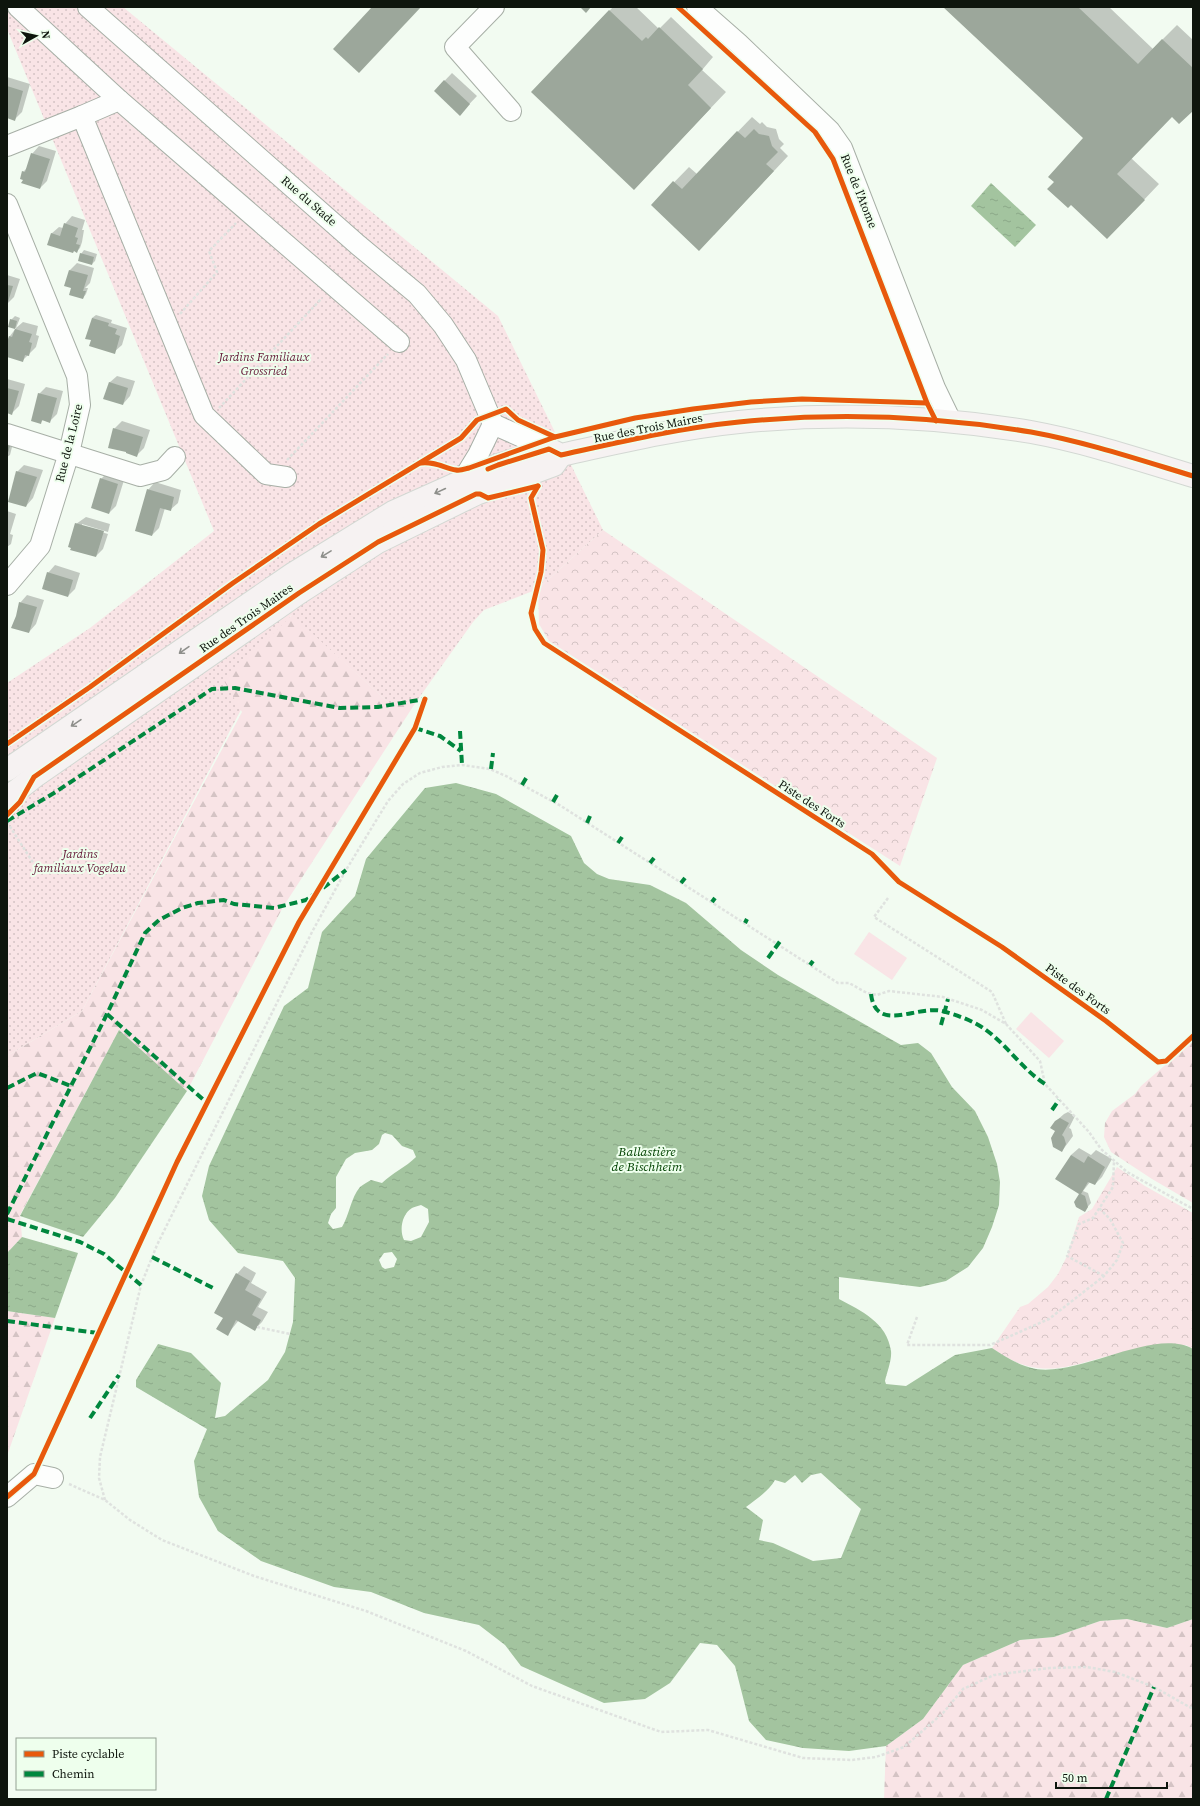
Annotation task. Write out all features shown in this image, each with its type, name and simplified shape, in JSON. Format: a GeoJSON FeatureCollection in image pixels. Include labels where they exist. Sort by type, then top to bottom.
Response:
{"type":"FeatureCollection","features":[{"type":"Feature","properties":{"kind":"main road","name":"Rue des Trois Maires"},"geometry":{"type":"LineString","coordinates":[[7,770],[294,573],[393,512],[462,480],[508,471],[554,465],[555,452],[677,430],[738,422],[805,417],[899,418],[951,421],[1032,432],[1086,444],[1193,476]]}},
{"type":"Feature","properties":{"kind":"main road","name":"Rue des Trois Maires"},"geometry":{"type":"LineString","coordinates":[[7,798],[34,777],[299,593],[378,542],[476,494],[508,471]]}},
{"type":"Feature","properties":{"kind":"street"},"geometry":{"type":"LineString","coordinates":[[18,7],[118,100],[399,342]]}},
{"type":"Feature","properties":{"kind":"street","name":"Rue du Stade"},"geometry":{"type":"LineString","coordinates":[[88,7],[358,245],[417,294],[443,325],[466,360],[508,471]]}},
{"type":"Feature","properties":{"kind":"street"},"geometry":{"type":"LineString","coordinates":[[494,7],[455,48],[511,111]]}},
{"type":"Feature","properties":{"kind":"street","name":"Rue de l'Atome"},"geometry":{"type":"LineString","coordinates":[[697,7],[738,43],[830,131],[842,148],[935,388],[951,421]]}},
{"type":"Feature","properties":{"kind":"street"},"geometry":{"type":"LineString","coordinates":[[7,146],[118,100]]}},
{"type":"Feature","properties":{"kind":"street"},"geometry":{"type":"LineString","coordinates":[[82,116],[204,415],[266,474],[279,476]]}},
{"type":"Feature","properties":{"kind":"street","name":"Rue de la Loire"},"geometry":{"type":"LineString","coordinates":[[7,204],[77,376],[80,406],[69,453],[40,546],[7,585]]}},
{"type":"Feature","properties":{"kind":"street"},"geometry":{"type":"LineString","coordinates":[[462,480],[493,428],[555,452]]}},
{"type":"Feature","properties":{"kind":"street"},"geometry":{"type":"LineString","coordinates":[[7,434],[140,476],[163,470],[175,456]]}},
{"type":"Feature","properties":{"kind":"street"},"geometry":{"type":"LineString","coordinates":[[7,1497],[34,1474],[53,1478]]}},
{"type":"Feature","properties":{"kind":"path"},"geometry":{"type":"LineString","coordinates":[[166,323],[180,315],[217,272],[209,251],[248,211]]}},
{"type":"Feature","properties":{"kind":"path"},"geometry":{"type":"LineString","coordinates":[[209,420],[333,286]]}},
{"type":"Feature","properties":{"kind":"path"},"geometry":{"type":"LineString","coordinates":[[279,476],[399,342]]}},
{"type":"Feature","properties":{"kind":"path"},"geometry":{"type":"LineString","coordinates":[[105,1500],[99,1478],[100,1457],[141,1285],[157,1245],[312,932],[346,870],[388,802],[403,784],[420,773],[442,767],[462,765],[490,768],[561,806],[838,983],[849,983],[867,993],[877,995],[889,991],[943,997],[982,1010],[1006,1024],[1040,1061],[1045,1084],[1089,1132],[1101,1149],[1127,1172],[1193,1209]]}},
{"type":"Feature","properties":{"kind":"path"},"geometry":{"type":"LineString","coordinates":[[7,822],[39,872]]}},
{"type":"Feature","properties":{"kind":"path"},"geometry":{"type":"LineString","coordinates":[[888,898],[874,917],[992,992],[1006,1024]]}},
{"type":"Feature","properties":{"kind":"path"},"geometry":{"type":"LineString","coordinates":[[1104,1276],[1067,1256],[1079,1224],[1093,1218],[1113,1187],[1114,1160]]}},
{"type":"Feature","properties":{"kind":"path"},"geometry":{"type":"LineString","coordinates":[[917,1317],[906,1345],[990,1345],[1050,1319],[1104,1276],[1117,1260],[1123,1243],[1110,1218],[1099,1208]]}},
{"type":"Feature","properties":{"kind":"path"},"geometry":{"type":"LineString","coordinates":[[257,1327],[290,1334]]}},
{"type":"Feature","properties":{"kind":"path"},"geometry":{"type":"LineString","coordinates":[[53,1478],[105,1500],[130,1520],[162,1540],[254,1576],[366,1612],[466,1652],[532,1686],[661,1732],[708,1730],[803,1758],[852,1760],[876,1757],[904,1747],[943,1713],[963,1689],[994,1675],[1049,1668],[1087,1667],[1115,1672],[1154,1687],[1193,1709]]}},
{"type":"Feature","properties":{"kind":"green space"},"geometry":{"type":"Polygon","coordinates":[[[7,7],[123,7],[498,316],[603,530],[538,589],[484,610],[473,622],[416,702],[389,703],[291,615],[82,1011],[7,1056],[7,683],[90,628],[214,531],[7,29],[7,7]]]}},
{"type":"Feature","properties":{"kind":"green space"},"geometry":{"type":"Polygon","coordinates":[[[603,530],[937,758],[900,866],[549,641],[539,624],[538,589],[603,530]]]}},
{"type":"Feature","properties":{"kind":"green space"},"geometry":{"type":"Polygon","coordinates":[[[292,615],[389,703],[416,702],[283,907],[187,1091],[119,1030],[20,1215],[22,1237],[7,1253],[7,1056],[82,1011],[242,712],[224,681],[292,615]]]}},
{"type":"Feature","properties":{"kind":"green space"},"geometry":{"type":"Polygon","coordinates":[[[869,932],[907,958],[892,980],[854,954],[869,932]]]}},
{"type":"Feature","properties":{"kind":"green space"},"geometry":{"type":"Polygon","coordinates":[[[1031,1012],[1064,1041],[1049,1058],[1016,1029],[1031,1012]]]}},
{"type":"Feature","properties":{"kind":"green space"},"geometry":{"type":"Polygon","coordinates":[[[1193,1041],[1193,1203],[1152,1179],[1111,1152],[1104,1137],[1105,1123],[1112,1111],[1135,1094],[1141,1086],[1193,1041]]]}},
{"type":"Feature","properties":{"kind":"green space"},"geometry":{"type":"Polygon","coordinates":[[[1117,1167],[1145,1186],[1193,1213],[1193,1349],[1186,1345],[1140,1350],[1125,1352],[1058,1368],[1043,1368],[1027,1366],[1010,1359],[992,1348],[1020,1307],[1028,1304],[1048,1287],[1058,1274],[1067,1256],[1079,1217],[1092,1209],[1117,1167]]]}},
{"type":"Feature","properties":{"kind":"green space"},"geometry":{"type":"Polygon","coordinates":[[[7,1311],[55,1318],[7,1456],[7,1311]]]}},
{"type":"Feature","properties":{"kind":"green space"},"geometry":{"type":"Polygon","coordinates":[[[1127,1619],[1167,1628],[1193,1619],[1193,1799],[884,1799],[886,1746],[923,1719],[963,1665],[1020,1640],[1054,1637],[1100,1621],[1127,1619]]]}},
{"type":"Feature","properties":{"kind":"water"},"geometry":{"type":"Polygon","coordinates":[[[991,183],[1036,225],[1015,247],[971,206],[991,183]]]}},
{"type":"Feature","properties":{"kind":"water","name":"Ballastière de Bischheim"},"geometry":{"type":"Polygon","coordinates":[[[456,783],[496,794],[571,836],[584,863],[597,874],[609,879],[650,885],[686,903],[741,950],[778,975],[901,1045],[918,1043],[931,1053],[952,1087],[975,1111],[988,1137],[997,1164],[1000,1182],[999,1205],[992,1227],[983,1248],[968,1267],[946,1281],[920,1287],[839,1277],[839,1299],[872,1319],[879,1325],[889,1341],[891,1355],[885,1381],[886,1384],[906,1386],[955,1355],[992,1348],[1007,1358],[1024,1366],[1036,1369],[1054,1369],[1074,1366],[1158,1344],[1177,1344],[1193,1349],[1193,1619],[1167,1628],[1127,1619],[1100,1621],[1054,1637],[1020,1640],[963,1665],[923,1719],[886,1746],[849,1751],[803,1748],[766,1740],[749,1721],[735,1666],[717,1645],[700,1643],[670,1683],[645,1699],[604,1703],[521,1666],[505,1645],[479,1625],[424,1613],[371,1592],[334,1587],[261,1561],[218,1531],[199,1497],[194,1461],[207,1429],[136,1387],[136,1380],[158,1344],[191,1353],[221,1383],[215,1418],[225,1416],[268,1380],[285,1352],[293,1322],[295,1278],[283,1261],[238,1253],[209,1220],[202,1196],[209,1166],[284,1006],[308,988],[322,932],[355,896],[366,859],[425,788],[456,783]],[[385,1133],[382,1135],[379,1144],[372,1150],[355,1153],[346,1159],[336,1177],[336,1208],[331,1214],[328,1223],[333,1229],[342,1227],[354,1196],[360,1187],[371,1180],[382,1183],[416,1157],[413,1150],[402,1146],[392,1135],[385,1133]],[[421,1205],[412,1208],[406,1214],[402,1222],[402,1236],[404,1240],[411,1241],[421,1237],[429,1222],[428,1209],[421,1205]],[[392,1252],[384,1253],[379,1260],[382,1267],[385,1269],[394,1267],[397,1259],[392,1252]],[[821,1473],[811,1475],[802,1483],[795,1475],[785,1483],[775,1480],[766,1491],[746,1507],[763,1520],[759,1540],[773,1543],[813,1561],[841,1558],[861,1509],[821,1473]]]}},
{"type":"Feature","properties":{"kind":"water"},"geometry":{"type":"Polygon","coordinates":[[[119,1030],[187,1091],[115,1198],[83,1237],[20,1216],[119,1030]]]}},
{"type":"Feature","properties":{"kind":"water"},"geometry":{"type":"Polygon","coordinates":[[[22,1237],[78,1253],[55,1318],[7,1311],[7,1253],[22,1237]]]}},
{"type":"Feature","properties":{"kind":"building"},"geometry":{"type":"Polygon","coordinates":[[[372,7],[421,7],[359,73],[333,49],[372,7]]]}},
{"type":"Feature","properties":{"kind":"building"},"geometry":{"type":"Polygon","coordinates":[[[580,7],[591,7],[586,13],[580,7]]]}},
{"type":"Feature","properties":{"kind":"building"},"geometry":{"type":"Polygon","coordinates":[[[943,7],[1078,7],[1138,64],[1162,39],[1193,68],[1193,111],[1179,124],[1172,117],[1117,174],[1145,200],[1107,239],[1071,205],[1068,208],[1047,189],[1054,182],[1048,177],[1083,138],[943,7]]]}},
{"type":"Feature","properties":{"kind":"building"},"geometry":{"type":"Polygon","coordinates":[[[609,10],[642,41],[646,37],[648,39],[659,27],[703,69],[688,85],[711,108],[634,190],[531,92],[609,10]]]}},
{"type":"Feature","properties":{"kind":"building"},"geometry":{"type":"Polygon","coordinates":[[[444,80],[470,104],[460,116],[434,91],[444,80]]]}},
{"type":"Feature","properties":{"kind":"building"},"geometry":{"type":"Polygon","coordinates":[[[7,86],[23,91],[15,121],[7,118],[7,86]]]}},
{"type":"Feature","properties":{"kind":"building"},"geometry":{"type":"Polygon","coordinates":[[[754,129],[759,134],[769,136],[772,146],[778,152],[766,164],[774,171],[699,251],[651,205],[673,181],[682,189],[737,131],[745,138],[754,129]]]}},
{"type":"Feature","properties":{"kind":"building"},"geometry":{"type":"Polygon","coordinates":[[[31,153],[50,159],[40,189],[21,183],[23,180],[20,179],[22,171],[25,172],[31,153]]]}},
{"type":"Feature","properties":{"kind":"building"},"geometry":{"type":"Polygon","coordinates":[[[64,223],[78,228],[75,237],[78,238],[76,244],[80,245],[77,253],[47,245],[51,233],[60,236],[64,223]]]}},
{"type":"Feature","properties":{"kind":"building"},"geometry":{"type":"Polygon","coordinates":[[[80,253],[94,257],[92,265],[78,261],[80,253]]]}},
{"type":"Feature","properties":{"kind":"building"},"geometry":{"type":"Polygon","coordinates":[[[69,270],[88,275],[83,291],[86,291],[83,299],[69,295],[71,288],[64,286],[69,270]]]}},
{"type":"Feature","properties":{"kind":"building"},"geometry":{"type":"Polygon","coordinates":[[[7,285],[13,286],[7,305],[7,285]]]}},
{"type":"Feature","properties":{"kind":"building"},"geometry":{"type":"Polygon","coordinates":[[[92,318],[109,323],[108,326],[117,329],[115,334],[120,336],[115,354],[89,346],[91,340],[85,339],[92,318]]]}},
{"type":"Feature","properties":{"kind":"building"},"geometry":{"type":"Polygon","coordinates":[[[10,319],[17,321],[15,329],[8,327],[10,319]]]}},
{"type":"Feature","properties":{"kind":"building"},"geometry":{"type":"Polygon","coordinates":[[[15,329],[32,334],[29,342],[32,343],[29,356],[25,355],[23,362],[7,357],[7,342],[9,336],[12,337],[15,329]]]}},
{"type":"Feature","properties":{"kind":"building"},"geometry":{"type":"Polygon","coordinates":[[[109,382],[128,388],[123,405],[103,399],[109,382]]]}},
{"type":"Feature","properties":{"kind":"building"},"geometry":{"type":"Polygon","coordinates":[[[7,388],[19,391],[12,415],[7,413],[7,388]]]}},
{"type":"Feature","properties":{"kind":"building"},"geometry":{"type":"Polygon","coordinates":[[[38,393],[57,398],[50,423],[42,420],[41,424],[31,421],[38,393]]]}},
{"type":"Feature","properties":{"kind":"building"},"geometry":{"type":"Polygon","coordinates":[[[113,428],[143,437],[137,457],[126,452],[108,448],[113,428]]]}},
{"type":"Feature","properties":{"kind":"building"},"geometry":{"type":"Polygon","coordinates":[[[7,446],[10,446],[7,456],[7,446]]]}},
{"type":"Feature","properties":{"kind":"building"},"geometry":{"type":"Polygon","coordinates":[[[16,471],[37,477],[26,507],[8,502],[16,471]]]}},
{"type":"Feature","properties":{"kind":"building"},"geometry":{"type":"Polygon","coordinates":[[[100,478],[118,484],[109,514],[91,508],[100,478]]]}},
{"type":"Feature","properties":{"kind":"building"},"geometry":{"type":"Polygon","coordinates":[[[147,489],[174,497],[171,511],[160,508],[152,536],[135,531],[147,489]]]}},
{"type":"Feature","properties":{"kind":"building"},"geometry":{"type":"Polygon","coordinates":[[[75,523],[104,531],[96,557],[70,550],[71,548],[68,547],[75,523]]]}},
{"type":"Feature","properties":{"kind":"building"},"geometry":{"type":"Polygon","coordinates":[[[47,572],[73,580],[68,597],[42,589],[47,572]]]}},
{"type":"Feature","properties":{"kind":"building"},"geometry":{"type":"Polygon","coordinates":[[[19,602],[37,607],[29,633],[11,628],[16,616],[19,602]]]}},
{"type":"Feature","properties":{"kind":"building"},"geometry":{"type":"Polygon","coordinates":[[[1060,1118],[1069,1123],[1062,1135],[1066,1144],[1062,1152],[1053,1147],[1051,1138],[1055,1131],[1050,1128],[1055,1121],[1060,1118]]]}},
{"type":"Feature","properties":{"kind":"building"},"geometry":{"type":"Polygon","coordinates":[[[1071,1155],[1084,1163],[1088,1156],[1105,1167],[1095,1185],[1088,1182],[1081,1194],[1085,1196],[1088,1207],[1085,1212],[1076,1207],[1074,1202],[1079,1194],[1055,1179],[1071,1155]]]}},
{"type":"Feature","properties":{"kind":"building"},"geometry":{"type":"Polygon","coordinates":[[[236,1273],[250,1281],[245,1290],[261,1299],[252,1315],[261,1320],[255,1331],[236,1320],[228,1336],[216,1329],[223,1318],[214,1313],[236,1273]]]}},
{"type":"Feature","properties":{"kind":"marked path"},"geometry":{"type":"LineString","coordinates":[[7,821],[54,793],[212,689],[235,688],[340,708],[378,707],[425,699],[424,702]]}},
{"type":"Feature","properties":{"kind":"marked path"},"geometry":{"type":"LineString","coordinates":[[415,728],[440,736],[461,751]]}},
{"type":"Feature","properties":{"kind":"marked path"},"geometry":{"type":"LineString","coordinates":[[460,731],[462,765]]}},
{"type":"Feature","properties":{"kind":"marked path"},"geometry":{"type":"LineString","coordinates":[[491,769],[493,753]]}},
{"type":"Feature","properties":{"kind":"marked path"},"geometry":{"type":"LineString","coordinates":[[522,785],[528,775]]}},
{"type":"Feature","properties":{"kind":"marked path"},"geometry":{"type":"LineString","coordinates":[[553,802],[557,795]]}},
{"type":"Feature","properties":{"kind":"marked path"},"geometry":{"type":"LineString","coordinates":[[587,823],[590,816]]}},
{"type":"Feature","properties":{"kind":"marked path"},"geometry":{"type":"LineString","coordinates":[[618,843],[622,837]]}},
{"type":"Feature","properties":{"kind":"marked path"},"geometry":{"type":"LineString","coordinates":[[650,863],[654,858]]}},
{"type":"Feature","properties":{"kind":"marked path"},"geometry":{"type":"LineString","coordinates":[[323,888],[346,870]]}},
{"type":"Feature","properties":{"kind":"marked path"},"geometry":{"type":"LineString","coordinates":[[681,883],[685,878]]}},
{"type":"Feature","properties":{"kind":"marked path"},"geometry":{"type":"LineString","coordinates":[[7,1214],[107,1014],[145,933],[159,920],[182,908],[198,903],[224,900],[234,904],[274,908],[306,900],[313,895]]}},
{"type":"Feature","properties":{"kind":"marked path"},"geometry":{"type":"LineString","coordinates":[[712,902],[715,898]]}},
{"type":"Feature","properties":{"kind":"marked path"},"geometry":{"type":"LineString","coordinates":[[745,923],[747,919]]}},
{"type":"Feature","properties":{"kind":"marked path"},"geometry":{"type":"LineString","coordinates":[[768,958],[781,940]]}},
{"type":"Feature","properties":{"kind":"marked path"},"geometry":{"type":"LineString","coordinates":[[810,965],[813,961]]}},
{"type":"Feature","properties":{"kind":"marked path"},"geometry":{"type":"LineString","coordinates":[[871,994],[874,1006],[881,1013],[899,1015],[932,1010],[942,1011],[971,1021],[994,1036],[1029,1071],[1045,1084]]}},
{"type":"Feature","properties":{"kind":"marked path"},"geometry":{"type":"LineString","coordinates":[[941,1025],[948,999]]}},
{"type":"Feature","properties":{"kind":"marked path"},"geometry":{"type":"LineString","coordinates":[[107,1014],[207,1103]]}},
{"type":"Feature","properties":{"kind":"marked path"},"geometry":{"type":"LineString","coordinates":[[7,1088],[37,1073],[71,1086]]}},
{"type":"Feature","properties":{"kind":"marked path"},"geometry":{"type":"LineString","coordinates":[[1052,1110],[1059,1100]]}},
{"type":"Feature","properties":{"kind":"marked path"},"geometry":{"type":"LineString","coordinates":[[7,1219],[80,1242],[104,1254],[141,1285]]}},
{"type":"Feature","properties":{"kind":"marked path"},"geometry":{"type":"LineString","coordinates":[[152,1257],[213,1288]]}},
{"type":"Feature","properties":{"kind":"marked path"},"geometry":{"type":"LineString","coordinates":[[7,1321],[98,1333]]}},
{"type":"Feature","properties":{"kind":"marked path"},"geometry":{"type":"LineString","coordinates":[[90,1418],[119,1375]]}},
{"type":"Feature","properties":{"kind":"marked path"},"geometry":{"type":"LineString","coordinates":[[1106,1799],[1154,1687]]}},
{"type":"Feature","properties":{"kind":"cycle path"},"geometry":{"type":"LineString","coordinates":[[678,7],[815,132],[833,159],[927,403],[936,421]]}},
{"type":"Feature","properties":{"kind":"cycle path"},"geometry":{"type":"LineString","coordinates":[[7,744],[90,687],[233,583],[319,524],[461,438],[477,420],[506,409],[518,420],[555,437],[635,418],[751,402],[802,399],[927,403]]}},
{"type":"Feature","properties":{"kind":"cycle path"},"geometry":{"type":"LineString","coordinates":[[488,469],[549,449],[561,455],[650,436],[739,422],[812,417],[885,417],[959,422],[1052,436],[1092,446],[1193,476]]}},
{"type":"Feature","properties":{"kind":"cycle path"},"geometry":{"type":"LineString","coordinates":[[421,463],[431,463],[456,470],[462,470],[555,437]]}},
{"type":"Feature","properties":{"kind":"cycle path","name":"Piste des Forts"},"geometry":{"type":"LineString","coordinates":[[538,486],[531,498],[543,550],[541,572],[531,613],[535,629],[544,643],[872,854],[899,882],[1002,947],[1106,1021],[1158,1062],[1166,1061],[1193,1036]]}},
{"type":"Feature","properties":{"kind":"cycle path"},"geometry":{"type":"LineString","coordinates":[[7,815],[20,802],[34,777],[299,593],[378,542],[476,494],[480,494],[488,498],[538,486]]}},
{"type":"Feature","properties":{"kind":"cycle path"},"geometry":{"type":"LineString","coordinates":[[7,1497],[34,1474],[177,1162],[299,922],[415,728],[425,699]]}},
{"type":"Feature","properties":{"kind":"park label","name":"Jardins Familiaux Grossried"},"geometry":{"type":"Point","coordinates":[264,364]}},
{"type":"Feature","properties":{"kind":"park label","name":"Jardins familiaux Vogelau"},"geometry":{"type":"Point","coordinates":[80,861]}}]}
